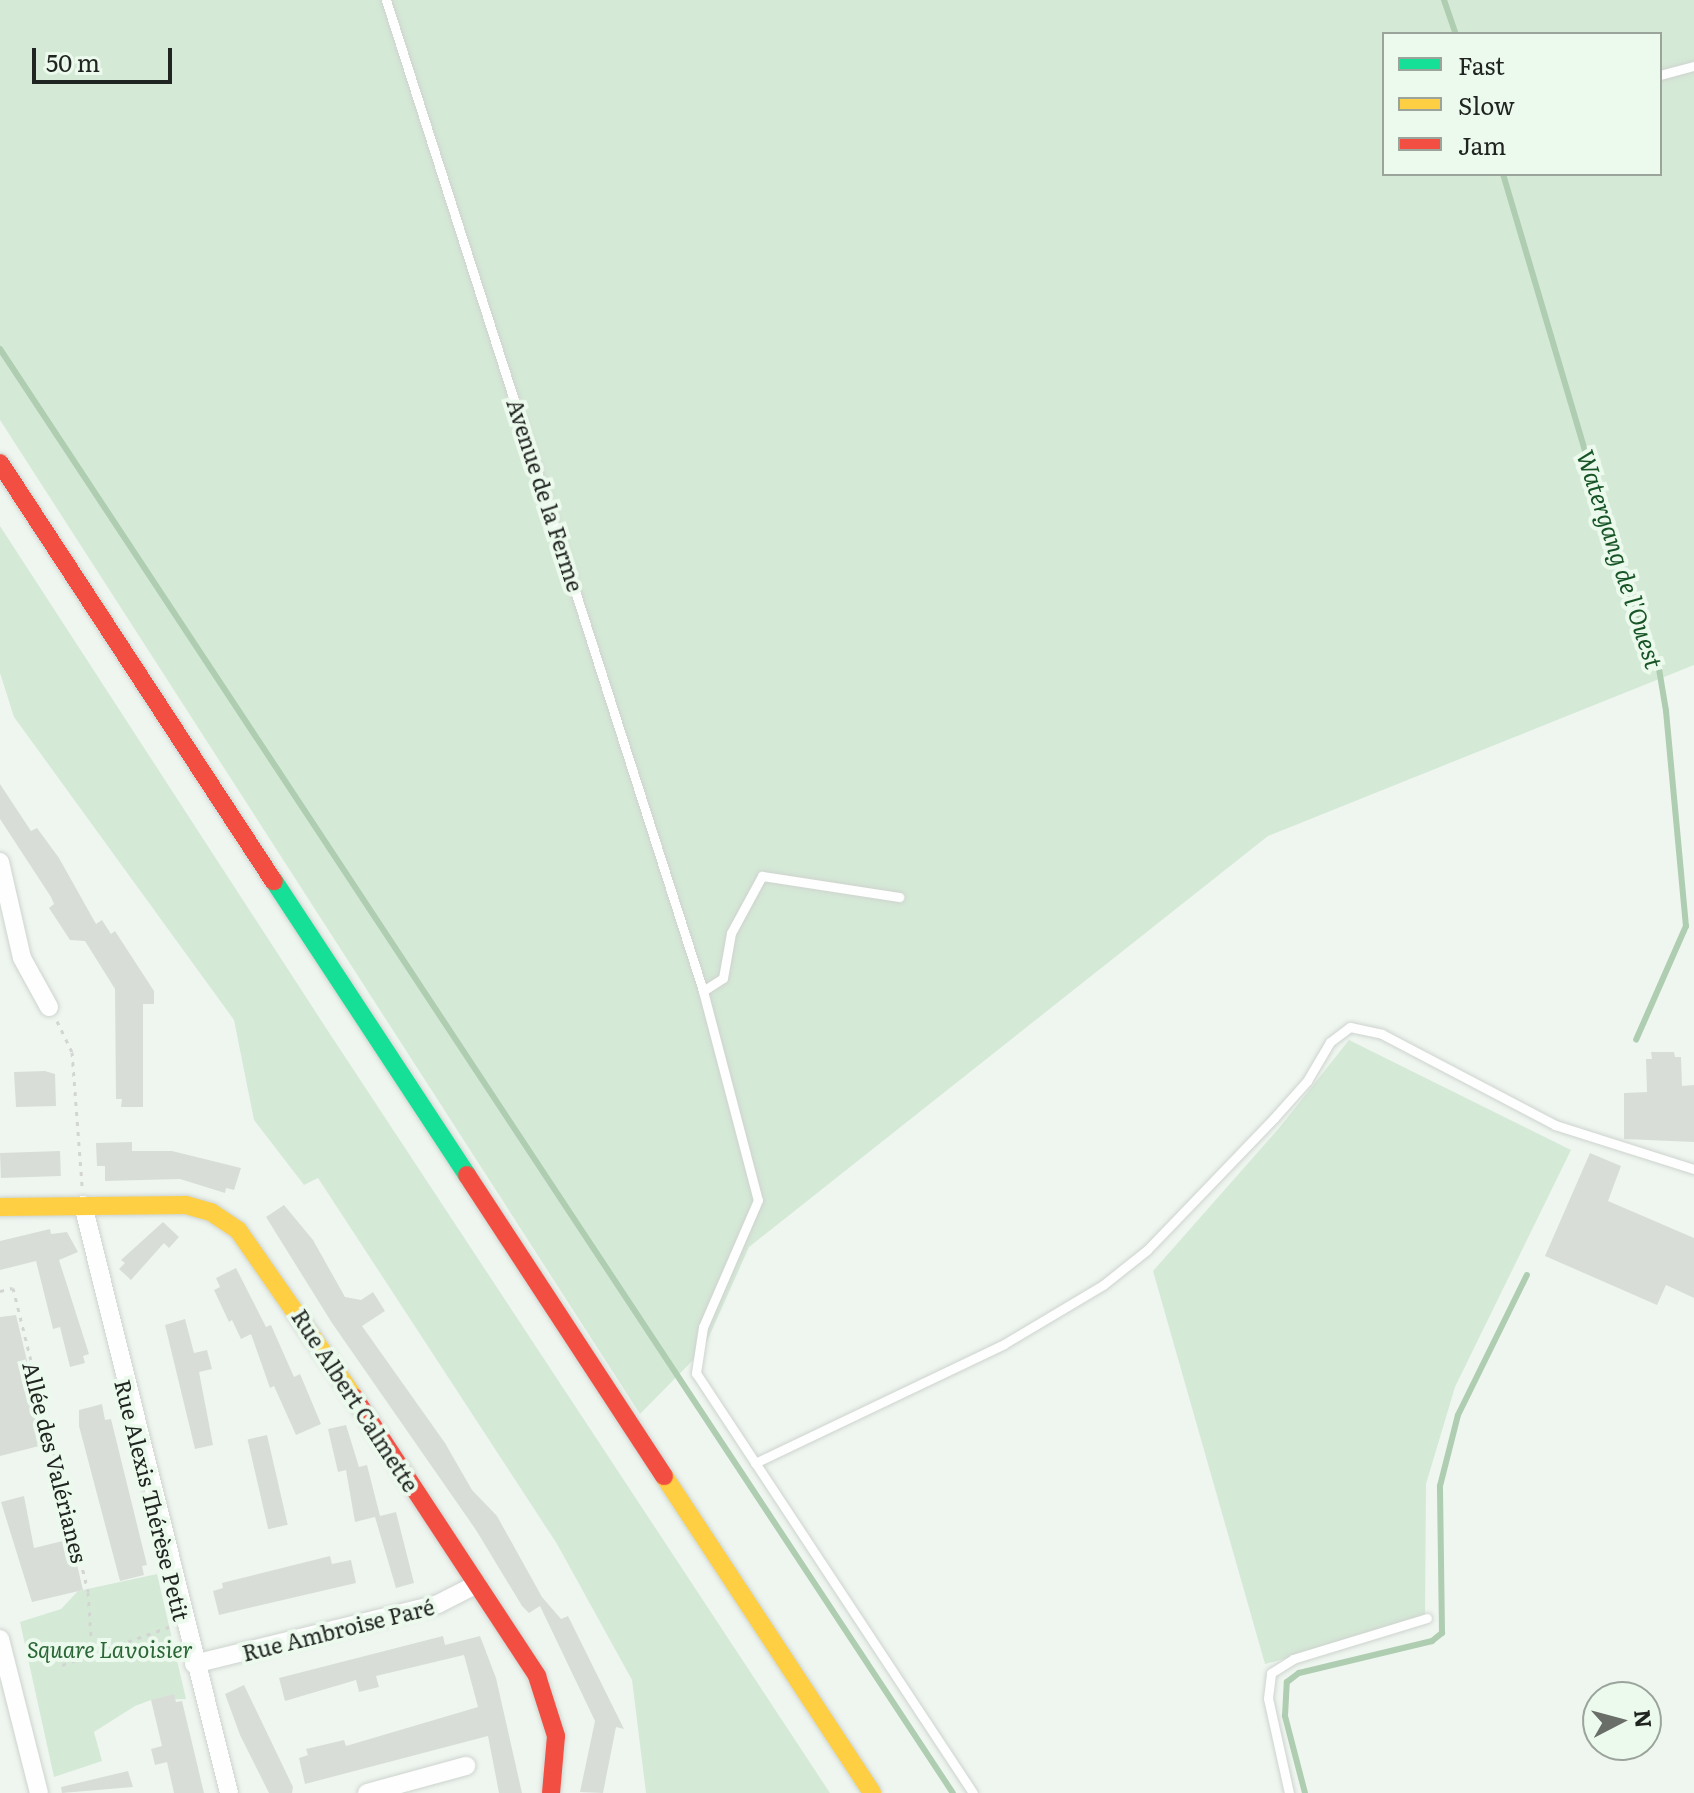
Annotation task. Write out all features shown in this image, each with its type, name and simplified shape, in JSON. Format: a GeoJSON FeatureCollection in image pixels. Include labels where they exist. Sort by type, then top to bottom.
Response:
{"type":"FeatureCollection","features":[{"type":"Feature","properties":{"kind":"main road"},"geometry":{"type":"LineString","coordinates":[[0,463],[872,1793]]}},
{"type":"Feature","properties":{"kind":"main road"},"geometry":{"type":"LineString","coordinates":[[0,493],[853,1793]]}},
{"type":"Feature","properties":{"kind":"main road","name":"Rue Albert Calmette"},"geometry":{"type":"LineString","coordinates":[[0,1207],[186,1205],[211,1212],[238,1230],[300,1314],[477,1584],[549,1702],[557,1748],[551,1793]]}},
{"type":"Feature","properties":{"kind":"street"},"geometry":{"type":"LineString","coordinates":[[0,862],[22,958],[49,1007]]}},
{"type":"Feature","properties":{"kind":"street","name":"Rue Alexis Thérèse Petit"},"geometry":{"type":"LineString","coordinates":[[83,1205],[184,1624],[229,1793]]}},
{"type":"Feature","properties":{"kind":"street","name":"Rue Ambroise Paré"},"geometry":{"type":"LineString","coordinates":[[194,1664],[438,1604],[477,1584]]}},
{"type":"Feature","properties":{"kind":"street"},"geometry":{"type":"LineString","coordinates":[[0,1639],[39,1793]]}},
{"type":"Feature","properties":{"kind":"street"},"geometry":{"type":"LineString","coordinates":[[367,1793],[394,1790],[466,1766]]}},
{"type":"Feature","properties":{"kind":"lane","name":"Avenue de la Ferme"},"geometry":{"type":"LineString","coordinates":[[386,0],[703,991],[758,1200],[703,1327],[696,1373],[973,1793]]}},
{"type":"Feature","properties":{"kind":"lane"},"geometry":{"type":"LineString","coordinates":[[1662,74],[1694,66]]}},
{"type":"Feature","properties":{"kind":"lane"},"geometry":{"type":"LineString","coordinates":[[703,991],[723,978],[731,933],[762,876],[899,897]]}},
{"type":"Feature","properties":{"kind":"lane"},"geometry":{"type":"LineString","coordinates":[[755,1463],[1004,1344],[1114,1276],[1274,1118],[1307,1081],[1330,1042],[1350,1027],[1382,1034],[1541,1119],[1585,1136],[1694,1169]]}},
{"type":"Feature","properties":{"kind":"lane"},"geometry":{"type":"LineString","coordinates":[[1289,1793],[1268,1698],[1271,1673],[1293,1659],[1427,1618]]}},
{"type":"Feature","properties":{"kind":"path"},"geometry":{"type":"LineString","coordinates":[[49,1007],[72,1052],[83,1205]]}},
{"type":"Feature","properties":{"kind":"path","name":"Allée des Valérianes"},"geometry":{"type":"LineString","coordinates":[[0,1291],[13,1288],[88,1592],[92,1650]]}},
{"type":"Feature","properties":{"kind":"path"},"geometry":{"type":"LineString","coordinates":[[62,1665],[92,1650],[184,1624]]}},
{"type":"Feature","properties":{"kind":"green space"},"geometry":{"type":"Polygon","coordinates":[[[0,0],[1694,0],[1694,665],[1268,836],[749,1247],[703,1350],[640,1414],[0,420],[0,0]]]}},
{"type":"Feature","properties":{"kind":"green space"},"geometry":{"type":"Polygon","coordinates":[[[0,526],[830,1793],[646,1793],[632,1680],[557,1544],[318,1178],[304,1185],[254,1120],[234,1020],[14,717],[0,673],[0,526]]]}},
{"type":"Feature","properties":{"kind":"green space"},"geometry":{"type":"Polygon","coordinates":[[[1349,1040],[1571,1150],[1455,1387],[1426,1484],[1425,1620],[1265,1664],[1153,1271],[1279,1128],[1349,1040]]]}},
{"type":"Feature","properties":{"kind":"green space","name":"Square Lavoisier"},"geometry":{"type":"Polygon","coordinates":[[[157,1574],[186,1699],[151,1700],[135,1706],[94,1732],[102,1761],[54,1777],[20,1622],[61,1609],[78,1591],[157,1574]]]}},
{"type":"Feature","properties":{"kind":"building"},"geometry":{"type":"Polygon","coordinates":[[[0,784],[31,831],[37,828],[59,858],[96,924],[102,920],[111,934],[115,931],[154,991],[154,1004],[143,1004],[143,1107],[121,1107],[122,1099],[116,1099],[115,989],[85,941],[70,940],[49,908],[54,904],[51,897],[0,819],[0,784]]]}},
{"type":"Feature","properties":{"kind":"building"},"geometry":{"type":"Polygon","coordinates":[[[1651,1052],[1674,1052],[1675,1057],[1681,1057],[1682,1086],[1694,1085],[1694,1142],[1624,1139],[1624,1093],[1647,1092],[1646,1059],[1652,1059],[1651,1052]]]}},
{"type":"Feature","properties":{"kind":"building"},"geometry":{"type":"Polygon","coordinates":[[[45,1071],[55,1074],[56,1106],[16,1107],[14,1072],[45,1071]]]}},
{"type":"Feature","properties":{"kind":"building"},"geometry":{"type":"Polygon","coordinates":[[[132,1142],[132,1151],[172,1151],[241,1168],[234,1190],[226,1188],[225,1193],[180,1179],[105,1181],[105,1166],[97,1166],[96,1143],[132,1142]]]}},
{"type":"Feature","properties":{"kind":"building"},"geometry":{"type":"Polygon","coordinates":[[[60,1151],[61,1176],[1,1178],[0,1153],[60,1151]]]}},
{"type":"Feature","properties":{"kind":"building"},"geometry":{"type":"Polygon","coordinates":[[[1590,1153],[1621,1166],[1608,1201],[1694,1238],[1694,1298],[1666,1285],[1657,1305],[1545,1256],[1590,1153]]]}},
{"type":"Feature","properties":{"kind":"building"},"geometry":{"type":"Polygon","coordinates":[[[284,1205],[313,1240],[345,1297],[361,1300],[373,1292],[385,1311],[362,1326],[445,1443],[472,1490],[497,1516],[542,1597],[561,1619],[568,1616],[624,1729],[616,1727],[603,1793],[580,1792],[595,1721],[540,1606],[529,1613],[522,1606],[476,1530],[332,1323],[266,1217],[284,1205]]]}},
{"type":"Feature","properties":{"kind":"building"},"geometry":{"type":"Polygon","coordinates":[[[163,1222],[179,1237],[169,1248],[164,1243],[131,1280],[119,1269],[125,1263],[121,1260],[163,1222]]]}},
{"type":"Feature","properties":{"kind":"building"},"geometry":{"type":"Polygon","coordinates":[[[50,1229],[51,1234],[67,1232],[78,1252],[59,1260],[89,1354],[83,1356],[85,1363],[70,1367],[60,1327],[53,1329],[36,1261],[0,1270],[0,1241],[50,1229]]]}},
{"type":"Feature","properties":{"kind":"building"},"geometry":{"type":"Polygon","coordinates":[[[236,1268],[266,1327],[271,1325],[294,1377],[300,1374],[321,1424],[296,1435],[274,1386],[270,1388],[251,1334],[241,1339],[232,1320],[229,1322],[214,1290],[220,1287],[216,1278],[236,1268]]]}},
{"type":"Feature","properties":{"kind":"building"},"geometry":{"type":"Polygon","coordinates":[[[16,1315],[47,1444],[0,1456],[0,1317],[16,1315]]]}},
{"type":"Feature","properties":{"kind":"building"},"geometry":{"type":"Polygon","coordinates":[[[185,1319],[194,1353],[207,1350],[212,1369],[199,1372],[213,1445],[195,1449],[165,1325],[185,1319]]]}},
{"type":"Feature","properties":{"kind":"building"},"geometry":{"type":"Polygon","coordinates":[[[102,1404],[105,1420],[111,1419],[147,1565],[142,1566],[144,1575],[120,1581],[79,1426],[79,1410],[102,1404]]]}},
{"type":"Feature","properties":{"kind":"building"},"geometry":{"type":"Polygon","coordinates":[[[346,1425],[359,1467],[367,1465],[380,1516],[396,1512],[414,1583],[396,1588],[375,1517],[355,1522],[346,1470],[338,1472],[328,1429],[346,1425]]]}},
{"type":"Feature","properties":{"kind":"building"},"geometry":{"type":"Polygon","coordinates":[[[267,1435],[288,1525],[268,1529],[248,1439],[267,1435]]]}},
{"type":"Feature","properties":{"kind":"building"},"geometry":{"type":"Polygon","coordinates":[[[24,1496],[34,1548],[71,1539],[83,1590],[32,1602],[1,1502],[24,1496]]]}},
{"type":"Feature","properties":{"kind":"building"},"geometry":{"type":"Polygon","coordinates":[[[330,1556],[332,1564],[351,1560],[356,1583],[219,1615],[213,1591],[223,1588],[222,1583],[330,1556]]]}},
{"type":"Feature","properties":{"kind":"building"},"geometry":{"type":"Polygon","coordinates":[[[443,1636],[445,1645],[480,1636],[496,1678],[522,1793],[499,1793],[488,1736],[305,1784],[299,1758],[308,1755],[306,1749],[344,1740],[346,1746],[478,1707],[464,1655],[376,1676],[379,1687],[359,1692],[356,1680],[285,1701],[279,1678],[443,1636]]]}},
{"type":"Feature","properties":{"kind":"building"},"geometry":{"type":"Polygon","coordinates":[[[244,1685],[293,1787],[292,1793],[269,1793],[240,1735],[225,1694],[244,1685]]]}},
{"type":"Feature","properties":{"kind":"building"},"geometry":{"type":"Polygon","coordinates":[[[174,1694],[176,1702],[182,1701],[204,1793],[174,1793],[167,1762],[155,1765],[151,1749],[162,1746],[151,1700],[174,1694]]]}},
{"type":"Feature","properties":{"kind":"building"},"geometry":{"type":"Polygon","coordinates":[[[128,1771],[133,1787],[62,1793],[61,1787],[128,1771]]]}},
{"type":"Feature","properties":{"kind":"waterway","name":"Watergang de l'Ouest"},"geometry":{"type":"LineString","coordinates":[[1444,0],[1455,32]]}},
{"type":"Feature","properties":{"kind":"waterway","name":"Watergang de l'Ouest"},"geometry":{"type":"LineString","coordinates":[[1504,176],[1618,562],[1658,663],[1666,711],[1686,926],[1636,1040]]}},
{"type":"Feature","properties":{"kind":"waterway"},"geometry":{"type":"LineString","coordinates":[[0,349],[953,1793]]}},
{"type":"Feature","properties":{"kind":"waterway","name":"Watergang de l'Ouest"},"geometry":{"type":"LineString","coordinates":[[1305,1793],[1285,1716],[1287,1682],[1299,1673],[1432,1641],[1442,1633],[1440,1486],[1458,1415],[1527,1275]]}},
{"type":"Feature","properties":{"kind":"traffic: fast"},"geometry":{"type":"LineString","coordinates":[[274,881],[467,1175]]}},
{"type":"Feature","properties":{"kind":"traffic: slow"},"geometry":{"type":"LineString","coordinates":[[0,1207],[186,1205],[211,1212],[238,1230],[354,1397]]}},
{"type":"Feature","properties":{"kind":"traffic: slow"},"geometry":{"type":"LineString","coordinates":[[664,1476],[872,1793]]}},
{"type":"Feature","properties":{"kind":"traffic: jam"},"geometry":{"type":"LineString","coordinates":[[0,463],[274,881]]}},
{"type":"Feature","properties":{"kind":"traffic: jam"},"geometry":{"type":"LineString","coordinates":[[467,1175],[664,1476]]}},
{"type":"Feature","properties":{"kind":"traffic: jam"},"geometry":{"type":"LineString","coordinates":[[354,1397],[537,1676],[556,1736],[551,1793]]}}]}
